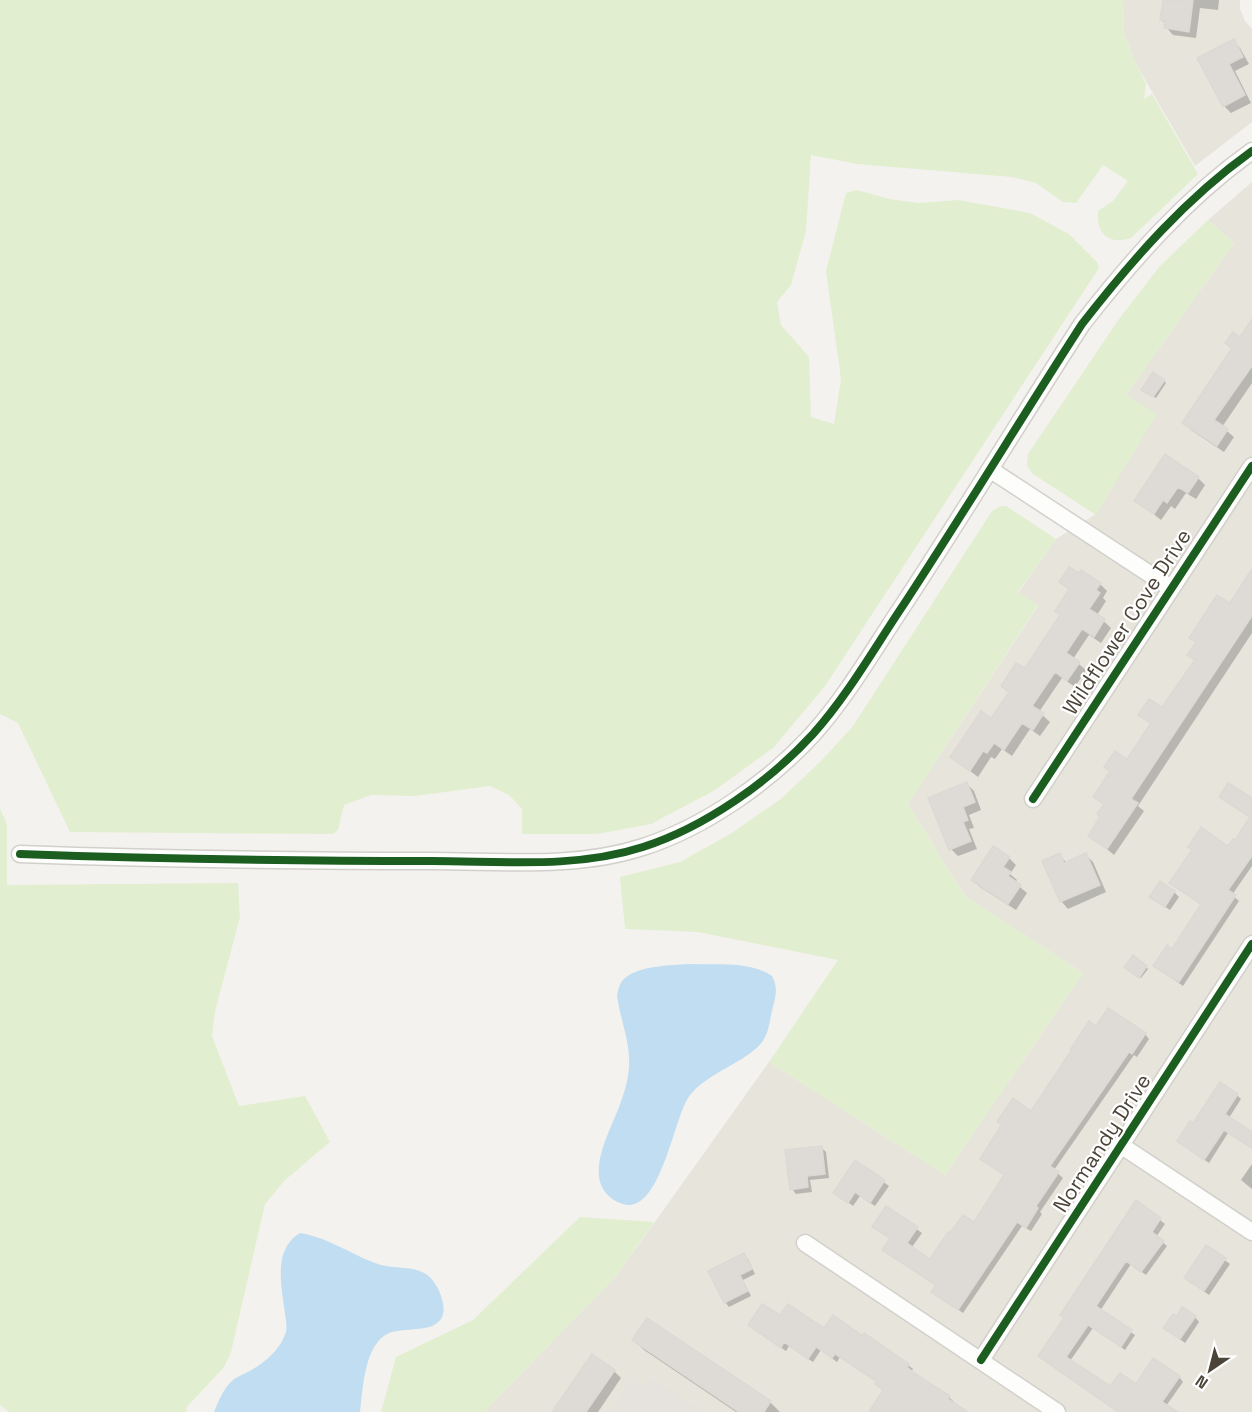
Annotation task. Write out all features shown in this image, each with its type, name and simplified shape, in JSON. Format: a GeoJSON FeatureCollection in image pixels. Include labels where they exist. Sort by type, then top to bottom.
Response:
{"type":"FeatureCollection","features":[{"type":"Feature","properties":{"kind":"street"},"geometry":{"type":"LineString","coordinates":[[20,854],[354,861],[578,861],[642,847],[717,812],[783,764],[813,734],[840,701],[991,470],[1082,324],[1112,286],[1171,220],[1209,185],[1252,151]]}},
{"type":"Feature","properties":{"kind":"street","name":"Wildflower Cove Drive"},"geometry":{"type":"LineString","coordinates":[[1033,799],[1252,466]]}},
{"type":"Feature","properties":{"kind":"street"},"geometry":{"type":"LineString","coordinates":[[991,470],[1171,588]]}},
{"type":"Feature","properties":{"kind":"street","name":"Normandy Drive"},"geometry":{"type":"LineString","coordinates":[[981,1360],[1252,944]]}},
{"type":"Feature","properties":{"kind":"street"},"geometry":{"type":"LineString","coordinates":[[1122,1146],[1252,1232]]}},
{"type":"Feature","properties":{"kind":"street"},"geometry":{"type":"LineString","coordinates":[[805,1243],[1057,1412]]}},
{"type":"Feature","properties":{"kind":"shaded area"},"geometry":{"type":"Polygon","coordinates":[[[1123,0],[1240,0],[1240,9],[1245,21],[1252,29],[1252,122],[1195,166],[1136,64],[1124,33],[1123,0]]]}},
{"type":"Feature","properties":{"kind":"shaded area"},"geometry":{"type":"Polygon","coordinates":[[[1252,182],[1252,1412],[484,1412],[617,1275],[769,1062],[945,1175],[1083,973],[964,895],[908,804],[1038,606],[1018,593],[1056,539],[1096,514],[1156,415],[1126,395],[1234,243],[1208,220],[1252,182]]]}},
{"type":"Feature","properties":{"kind":"shaded area"},"geometry":{"type":"Polygon","coordinates":[[[652,1378],[702,1412],[610,1412],[632,1380],[643,1388],[652,1378]]]}},
{"type":"Feature","properties":{"kind":"green space"},"geometry":{"type":"Polygon","coordinates":[[[0,0],[1123,0],[1124,33],[1146,84],[1144,99],[1152,94],[1198,174],[1131,238],[1116,240],[1110,239],[1102,231],[1099,226],[1098,211],[1113,201],[1128,181],[1103,165],[1076,203],[1063,202],[1036,183],[1012,177],[857,164],[811,155],[806,231],[791,285],[777,302],[781,325],[809,357],[811,417],[834,424],[841,379],[826,271],[846,193],[857,190],[889,199],[918,203],[958,200],[1030,213],[1069,234],[1097,262],[1099,268],[825,686],[773,748],[715,790],[651,824],[597,834],[522,834],[522,809],[509,795],[490,786],[415,796],[371,795],[344,805],[338,830],[333,834],[70,832],[18,723],[0,714],[0,0]]]}},
{"type":"Feature","properties":{"kind":"green space"},"geometry":{"type":"Polygon","coordinates":[[[1208,220],[1234,243],[1126,395],[1157,414],[1096,515],[1033,474],[1027,466],[1028,454],[1119,319],[1160,266],[1208,220]]]}},
{"type":"Feature","properties":{"kind":"green space"},"geometry":{"type":"Polygon","coordinates":[[[1006,506],[1056,539],[1018,592],[1038,605],[908,804],[964,895],[1083,973],[945,1175],[769,1062],[838,960],[698,932],[625,929],[620,877],[680,862],[732,833],[782,798],[822,760],[853,726],[992,511],[1006,506]]]}},
{"type":"Feature","properties":{"kind":"green space"},"geometry":{"type":"Polygon","coordinates":[[[0,808],[7,825],[7,885],[238,883],[240,917],[215,1011],[212,1036],[239,1106],[305,1096],[330,1142],[285,1180],[265,1204],[231,1352],[224,1367],[186,1408],[187,1412],[9,1412],[0,1405],[0,808]]]}},
{"type":"Feature","properties":{"kind":"green space"},"geometry":{"type":"Polygon","coordinates":[[[580,1217],[654,1222],[617,1275],[484,1412],[381,1412],[396,1357],[473,1320],[580,1217]]]}},
{"type":"Feature","properties":{"kind":"water"},"geometry":{"type":"Polygon","coordinates":[[[693,964],[744,966],[772,976],[776,993],[768,1031],[760,1045],[751,1053],[706,1081],[688,1098],[655,1183],[645,1197],[634,1204],[620,1203],[608,1195],[601,1184],[599,1172],[604,1145],[627,1082],[629,1058],[617,995],[619,988],[628,976],[645,969],[693,964]]]}},
{"type":"Feature","properties":{"kind":"water"},"geometry":{"type":"Polygon","coordinates":[[[300,1233],[311,1235],[381,1265],[416,1270],[426,1274],[434,1282],[443,1301],[441,1319],[430,1327],[389,1333],[374,1347],[366,1368],[360,1412],[214,1412],[230,1383],[268,1358],[284,1338],[286,1325],[281,1281],[282,1259],[291,1240],[300,1233]]]}},
{"type":"Feature","properties":{"kind":"building"},"geometry":{"type":"Polygon","coordinates":[[[1163,0],[1193,0],[1189,32],[1164,28],[1165,21],[1160,20],[1163,0]]]}},
{"type":"Feature","properties":{"kind":"building"},"geometry":{"type":"Polygon","coordinates":[[[1234,39],[1243,57],[1229,64],[1245,95],[1223,107],[1197,58],[1234,39]]]}},
{"type":"Feature","properties":{"kind":"building"},"geometry":{"type":"Polygon","coordinates":[[[1252,319],[1252,366],[1214,420],[1228,429],[1217,446],[1182,423],[1232,348],[1225,343],[1233,332],[1240,337],[1252,319]]]}},
{"type":"Feature","properties":{"kind":"building"},"geometry":{"type":"Polygon","coordinates":[[[1153,372],[1165,380],[1153,397],[1141,390],[1153,372]]]}},
{"type":"Feature","properties":{"kind":"building"},"geometry":{"type":"Polygon","coordinates":[[[1165,454],[1199,477],[1188,493],[1178,487],[1167,503],[1163,500],[1154,514],[1134,501],[1165,454]]]}},
{"type":"Feature","properties":{"kind":"building"},"geometry":{"type":"Polygon","coordinates":[[[1069,567],[1079,573],[1081,570],[1101,583],[1096,590],[1100,593],[1089,609],[1105,619],[1094,637],[1082,629],[1066,653],[1080,662],[1067,681],[1055,672],[1032,706],[1044,713],[1033,730],[1022,723],[1004,750],[994,743],[987,753],[983,751],[970,771],[950,757],[981,711],[991,718],[1009,692],[1001,686],[1016,663],[1025,668],[1060,615],[1055,611],[1069,589],[1059,582],[1069,567]]]}},
{"type":"Feature","properties":{"kind":"building"},"geometry":{"type":"Polygon","coordinates":[[[1252,569],[1252,616],[1131,799],[1138,803],[1107,849],[1088,836],[1100,817],[1097,814],[1104,804],[1093,797],[1110,771],[1104,767],[1115,751],[1127,759],[1151,723],[1138,715],[1149,699],[1162,707],[1195,660],[1187,655],[1196,642],[1189,638],[1217,595],[1230,603],[1252,569]]]}},
{"type":"Feature","properties":{"kind":"building"},"geometry":{"type":"Polygon","coordinates":[[[967,782],[975,802],[963,807],[968,820],[963,822],[971,841],[949,850],[928,798],[967,782]]]}},
{"type":"Feature","properties":{"kind":"building"},"geometry":{"type":"Polygon","coordinates":[[[1228,783],[1252,798],[1252,856],[1228,890],[1236,895],[1179,982],[1153,966],[1167,945],[1172,949],[1201,904],[1169,883],[1192,850],[1188,847],[1201,827],[1228,846],[1233,839],[1235,840],[1250,817],[1219,797],[1228,783]]]}},
{"type":"Feature","properties":{"kind":"building"},"geometry":{"type":"Polygon","coordinates":[[[993,846],[1010,857],[1003,867],[1011,872],[1008,876],[1021,885],[1008,904],[971,880],[993,846]]]}},
{"type":"Feature","properties":{"kind":"building"},"geometry":{"type":"Polygon","coordinates":[[[1060,853],[1064,863],[1086,853],[1100,885],[1060,902],[1042,861],[1060,853]]]}},
{"type":"Feature","properties":{"kind":"building"},"geometry":{"type":"Polygon","coordinates":[[[1160,881],[1175,891],[1165,907],[1149,897],[1160,881]]]}},
{"type":"Feature","properties":{"kind":"building"},"geometry":{"type":"Polygon","coordinates":[[[1133,955],[1147,966],[1139,978],[1124,967],[1133,955]]]}},
{"type":"Feature","properties":{"kind":"building"},"geometry":{"type":"Polygon","coordinates":[[[1108,1008],[1146,1033],[1132,1054],[1129,1052],[1050,1166],[1059,1172],[1036,1206],[1038,1208],[1026,1228],[1017,1222],[958,1310],[931,1292],[936,1285],[882,1250],[890,1238],[872,1227],[886,1206],[918,1227],[907,1243],[930,1259],[948,1232],[950,1233],[963,1215],[974,1222],[1004,1175],[980,1159],[1002,1124],[997,1122],[1013,1098],[1031,1111],[1089,1021],[1096,1026],[1108,1008]]]}},
{"type":"Feature","properties":{"kind":"building"},"geometry":{"type":"Polygon","coordinates":[[[1220,1082],[1238,1094],[1225,1114],[1252,1132],[1252,1148],[1224,1130],[1204,1160],[1177,1141],[1190,1121],[1193,1123],[1220,1082]]]}},
{"type":"Feature","properties":{"kind":"building"},"geometry":{"type":"Polygon","coordinates":[[[822,1146],[825,1174],[807,1176],[808,1187],[790,1190],[785,1150],[822,1146]]]}},
{"type":"Feature","properties":{"kind":"building"},"geometry":{"type":"Polygon","coordinates":[[[855,1160],[885,1180],[870,1203],[855,1192],[848,1203],[833,1193],[855,1160]]]}},
{"type":"Feature","properties":{"kind":"building"},"geometry":{"type":"Polygon","coordinates":[[[1136,1200],[1161,1218],[1152,1232],[1164,1241],[1141,1272],[1126,1261],[1096,1306],[1132,1330],[1121,1347],[1088,1325],[1066,1357],[1110,1386],[1120,1373],[1136,1384],[1153,1358],[1180,1376],[1162,1402],[1178,1412],[1118,1412],[1038,1356],[1064,1318],[1060,1315],[1136,1200]]]}},
{"type":"Feature","properties":{"kind":"building"},"geometry":{"type":"Polygon","coordinates":[[[1206,1245],[1226,1258],[1204,1291],[1184,1278],[1206,1245]]]}},
{"type":"Feature","properties":{"kind":"building"},"geometry":{"type":"Polygon","coordinates":[[[744,1253],[752,1269],[740,1275],[748,1291],[724,1303],[708,1271],[744,1253]]]}},
{"type":"Feature","properties":{"kind":"building"},"geometry":{"type":"Polygon","coordinates":[[[762,1304],[780,1315],[788,1304],[824,1328],[833,1315],[909,1364],[907,1367],[914,1373],[950,1396],[948,1399],[968,1412],[869,1412],[883,1390],[875,1384],[877,1382],[835,1354],[832,1358],[816,1347],[808,1359],[784,1342],[781,1348],[748,1325],[762,1304]]]}},
{"type":"Feature","properties":{"kind":"building"},"geometry":{"type":"Polygon","coordinates":[[[1182,1307],[1196,1316],[1180,1339],[1163,1328],[1173,1314],[1177,1316],[1182,1307]]]}},
{"type":"Feature","properties":{"kind":"building"},"geometry":{"type":"Polygon","coordinates":[[[647,1318],[771,1401],[764,1412],[739,1412],[632,1340],[647,1318]]]}},
{"type":"Feature","properties":{"kind":"building"},"geometry":{"type":"Polygon","coordinates":[[[592,1354],[615,1370],[586,1412],[552,1412],[592,1354]]]}},
{"type":"Feature","properties":{"kind":"cycle path"},"geometry":{"type":"LineString","coordinates":[[20,854],[278,860],[565,861],[617,854],[643,847],[690,828],[756,786],[796,752],[826,719],[927,569],[1082,324],[1161,231],[1205,189],[1252,151]]}},
{"type":"Feature","properties":{"kind":"cycle path"},"geometry":{"type":"LineString","coordinates":[[1033,799],[1252,466]]}},
{"type":"Feature","properties":{"kind":"cycle path"},"geometry":{"type":"LineString","coordinates":[[981,1360],[1252,944]]}}]}
